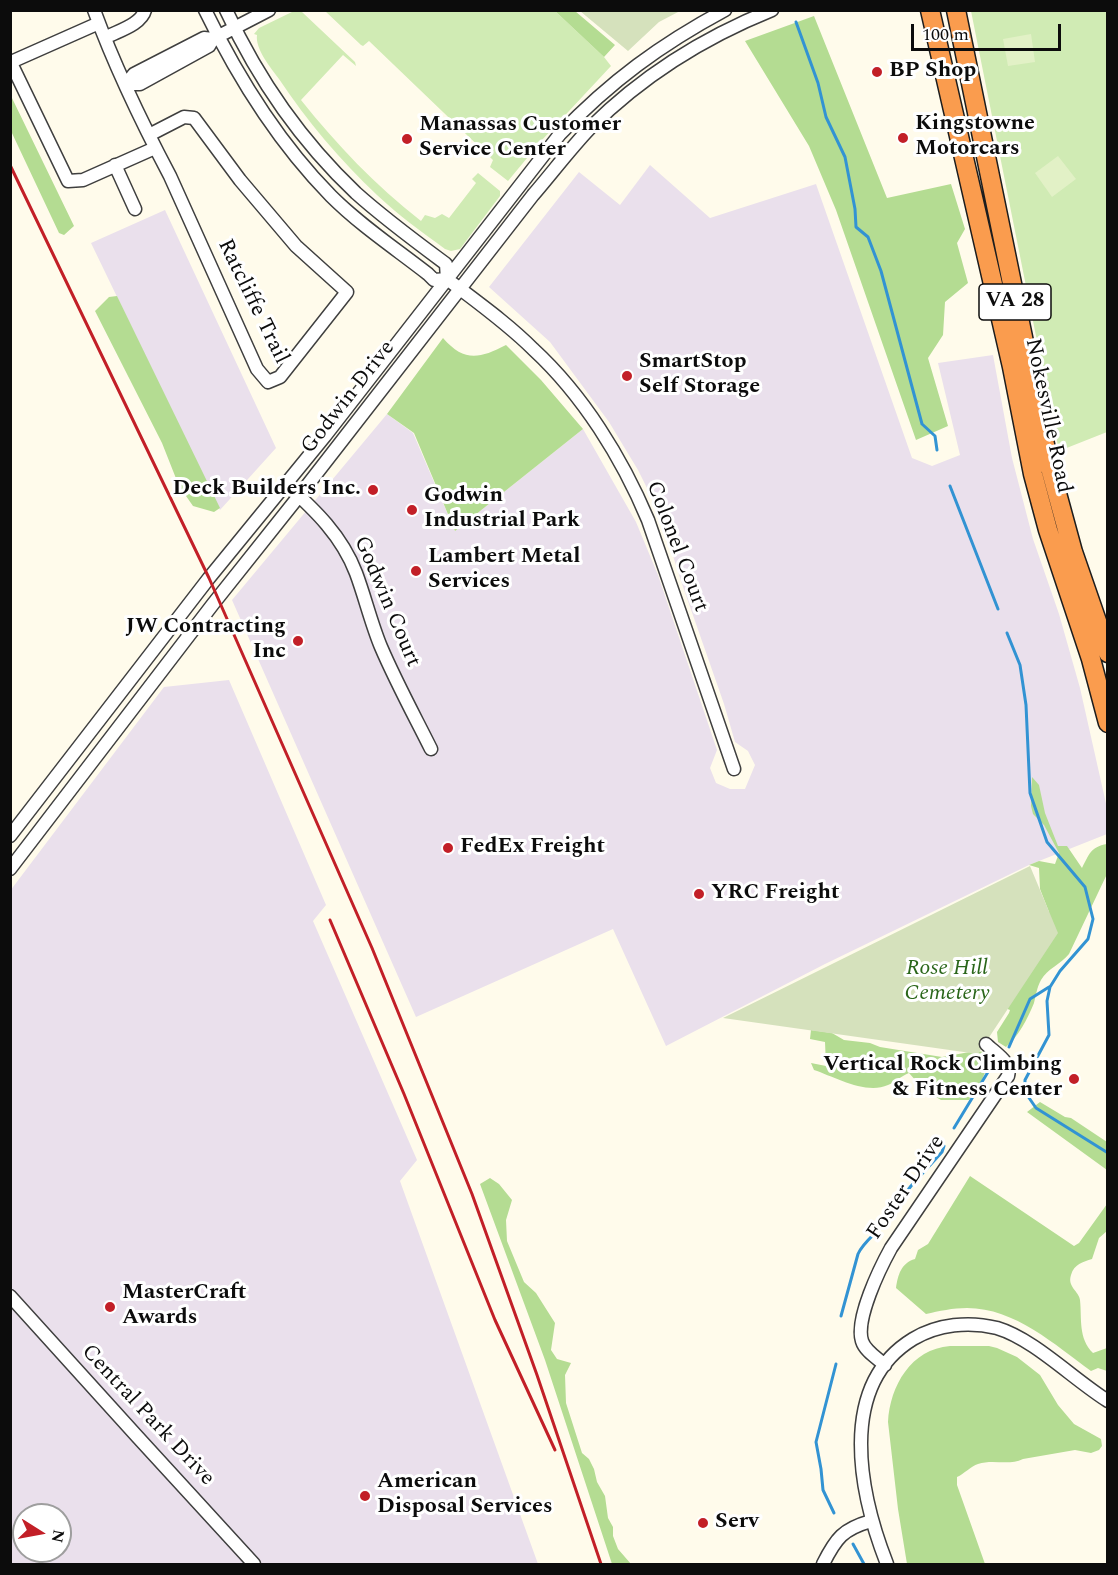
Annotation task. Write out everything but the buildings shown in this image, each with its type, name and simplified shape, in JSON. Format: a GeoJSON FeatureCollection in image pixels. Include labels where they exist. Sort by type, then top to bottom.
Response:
{"type":"FeatureCollection","features":[{"type":"Feature","properties":{"kind":"highway","name":"Nokesville Road"},"geometry":{"type":"LineString","coordinates":[[930,10],[1012,367],[1034,474],[1048,530],[1091,659],[1107,723]]}},
{"type":"Feature","properties":{"kind":"highway","name":"Nokesville Road"},"geometry":{"type":"LineString","coordinates":[[956,10],[1049,464],[1073,552],[1107,653]]}},
{"type":"Feature","properties":{"kind":"street","name":"Ratcliffe Trail"},"geometry":{"type":"LineString","coordinates":[[94,10],[149,135],[170,176],[257,369],[268,382],[279,377],[347,292],[296,246],[240,180],[194,118],[184,117],[149,135]]}},
{"type":"Feature","properties":{"kind":"street"},"geometry":{"type":"LineString","coordinates":[[105,38],[138,21],[145,14],[145,10]]}},
{"type":"Feature","properties":{"kind":"street"},"geometry":{"type":"LineString","coordinates":[[205,10],[215,38],[236,72],[280,137],[310,173],[333,198],[434,280],[447,279],[446,264],[355,192],[303,135],[273,95],[226,10]]}},
{"type":"Feature","properties":{"kind":"street"},"geometry":{"type":"LineString","coordinates":[[126,84],[134,74],[204,38],[215,38],[269,10]]}},
{"type":"Feature","properties":{"kind":"street","name":"Godwin Drive"},"geometry":{"type":"LineString","coordinates":[[10,836],[199,590],[286,484],[560,134],[581,112],[642,60],[725,10]]}},
{"type":"Feature","properties":{"kind":"street","name":"Godwin Drive"},"geometry":{"type":"LineString","coordinates":[[10,869],[217,598],[570,150],[607,112],[654,75],[720,34],[772,10]]}},
{"type":"Feature","properties":{"kind":"street"},"geometry":{"type":"LineString","coordinates":[[99,23],[10,61],[68,181],[83,180],[155,148]]}},
{"type":"Feature","properties":{"kind":"street"},"geometry":{"type":"LineString","coordinates":[[642,60],[654,75]]}},
{"type":"Feature","properties":{"kind":"street"},"geometry":{"type":"LineString","coordinates":[[115,165],[135,209]]}},
{"type":"Feature","properties":{"kind":"street","name":"Colonel Court"},"geometry":{"type":"LineString","coordinates":[[447,279],[513,330],[550,366],[588,414],[616,455],[648,520],[734,769]]}},
{"type":"Feature","properties":{"kind":"street","name":"Godwin Court"},"geometry":{"type":"LineString","coordinates":[[286,484],[331,528],[343,547],[356,572],[378,640],[392,672],[432,749]]}},
{"type":"Feature","properties":{"kind":"street","name":"Foster Drive"},"geometry":{"type":"LineString","coordinates":[[885,1365],[867,1349],[862,1341],[862,1328],[870,1292],[879,1268],[891,1248],[1008,1076],[1007,1065],[986,1044]]}},
{"type":"Feature","properties":{"kind":"street","name":"Central Park Drive"},"geometry":{"type":"LineString","coordinates":[[10,1296],[254,1564]]}},
{"type":"Feature","properties":{"kind":"street"},"geometry":{"type":"LineString","coordinates":[[887,1564],[871,1521],[866,1489],[862,1422],[868,1392],[885,1365],[908,1343],[927,1332],[957,1325],[986,1326],[1015,1336],[1107,1401]]}},
{"type":"Feature","properties":{"kind":"street"},"geometry":{"type":"LineString","coordinates":[[823,1564],[841,1536],[852,1527],[871,1521]]}},
{"type":"Feature","properties":{"kind":"shaded area"},"geometry":{"type":"Polygon","coordinates":[[[650,165],[710,218],[816,184],[912,458],[932,466],[960,455],[938,363],[993,355],[1012,458],[1033,539],[1059,614],[1080,688],[1107,808],[1107,834],[1029,865],[825,964],[666,1046],[613,929],[416,1017],[232,600],[387,414],[413,433],[455,531],[583,429],[636,522],[658,575],[717,750],[710,768],[716,783],[730,789],[745,789],[755,765],[748,751],[735,742],[659,512],[638,470],[609,422],[550,342],[489,287],[579,172],[620,205],[650,165]]]}},
{"type":"Feature","properties":{"kind":"shaded area"},"geometry":{"type":"Polygon","coordinates":[[[165,210],[276,448],[220,510],[91,243],[165,210]]]}},
{"type":"Feature","properties":{"kind":"shaded area"},"geometry":{"type":"Polygon","coordinates":[[[229,680],[326,905],[313,921],[417,1160],[400,1181],[538,1564],[11,1564],[10,891],[164,687],[229,680]]]}},
{"type":"Feature","properties":{"kind":"green space"},"geometry":{"type":"Polygon","coordinates":[[[294,11],[302,12],[355,62],[356,66],[343,55],[301,100],[328,133],[388,193],[421,221],[425,215],[435,218],[442,214],[449,218],[476,183],[472,179],[478,173],[500,191],[500,196],[460,249],[451,251],[445,249],[377,195],[325,140],[268,64],[258,46],[257,35],[254,34],[259,28],[294,11]]]}},
{"type":"Feature","properties":{"kind":"green space"},"geometry":{"type":"Polygon","coordinates":[[[325,11],[555,11],[611,66],[542,140],[508,181],[490,167],[493,160],[369,41],[361,45],[325,11]]]}},
{"type":"Feature","properties":{"kind":"green space"},"geometry":{"type":"Polygon","coordinates":[[[555,11],[575,11],[615,45],[604,57],[555,11]]]}},
{"type":"Feature","properties":{"kind":"green space"},"geometry":{"type":"Polygon","coordinates":[[[580,11],[680,11],[659,22],[628,51],[580,11]]]}},
{"type":"Feature","properties":{"kind":"green space"},"geometry":{"type":"Polygon","coordinates":[[[971,11],[1107,11],[1107,432],[1059,451],[971,11]]]}},
{"type":"Feature","properties":{"kind":"green space"},"geometry":{"type":"Polygon","coordinates":[[[814,16],[887,198],[951,184],[965,229],[957,243],[968,283],[945,302],[943,335],[928,358],[948,426],[916,440],[836,210],[809,146],[745,41],[814,16]]]}},
{"type":"Feature","properties":{"kind":"green space"},"geometry":{"type":"Polygon","coordinates":[[[1031,34],[1035,62],[1008,66],[1003,39],[1031,34]]]}},
{"type":"Feature","properties":{"kind":"green space"},"geometry":{"type":"Polygon","coordinates":[[[11,96],[74,226],[64,235],[59,233],[11,131],[11,96]]]}},
{"type":"Feature","properties":{"kind":"green space"},"geometry":{"type":"Polygon","coordinates":[[[1058,156],[1076,179],[1052,197],[1035,173],[1058,156]]]}},
{"type":"Feature","properties":{"kind":"green space"},"geometry":{"type":"Polygon","coordinates":[[[117,296],[220,508],[214,512],[193,506],[179,486],[162,443],[95,311],[109,297],[117,296]]]}},
{"type":"Feature","properties":{"kind":"green space"},"geometry":{"type":"Polygon","coordinates":[[[443,338],[458,351],[472,356],[488,353],[506,345],[541,380],[583,429],[455,531],[414,433],[387,414],[443,338]]]}},
{"type":"Feature","properties":{"kind":"green space"},"geometry":{"type":"Polygon","coordinates":[[[1032,777],[1039,785],[1045,813],[1058,846],[1067,846],[1082,868],[1093,849],[1107,844],[1107,874],[1069,954],[1044,976],[1038,985],[1034,1003],[1026,1021],[1006,1047],[998,1042],[997,1032],[1009,1013],[1010,1010],[1005,1008],[1049,912],[1040,889],[1039,868],[1029,865],[1039,861],[1055,864],[1059,853],[1044,825],[1033,814],[1032,777]]]}},
{"type":"Feature","properties":{"kind":"green space","name":"Rose Hill Cemetery"},"geometry":{"type":"Polygon","coordinates":[[[1030,866],[1058,933],[978,1054],[723,1018],[1030,866]]]}},
{"type":"Feature","properties":{"kind":"green space"},"geometry":{"type":"Polygon","coordinates":[[[811,1030],[832,1033],[844,1040],[942,1057],[975,1051],[985,1052],[988,1055],[985,1073],[969,1100],[941,1100],[924,1090],[909,1073],[879,1088],[860,1086],[814,1070],[811,1063],[826,1066],[825,1042],[810,1039],[811,1030]]]}},
{"type":"Feature","properties":{"kind":"green space"},"geometry":{"type":"Polygon","coordinates":[[[1040,1102],[1065,1117],[1071,1118],[1107,1142],[1107,1170],[1027,1112],[1040,1102]]]}},
{"type":"Feature","properties":{"kind":"green space"},"geometry":{"type":"Polygon","coordinates":[[[970,1176],[1074,1246],[1079,1243],[1107,1204],[1107,1231],[1099,1238],[1092,1259],[1077,1266],[1072,1271],[1070,1279],[1080,1300],[1085,1341],[1093,1353],[1107,1348],[1107,1371],[1098,1368],[1091,1371],[1034,1330],[1002,1314],[967,1308],[926,1314],[896,1288],[903,1267],[915,1259],[918,1250],[928,1244],[970,1176]]]}},
{"type":"Feature","properties":{"kind":"green space"},"geometry":{"type":"Polygon","coordinates":[[[490,1178],[499,1184],[512,1200],[506,1220],[507,1241],[524,1282],[536,1293],[555,1323],[551,1350],[557,1359],[571,1363],[565,1375],[566,1403],[582,1453],[589,1459],[605,1496],[608,1518],[613,1527],[613,1536],[618,1549],[631,1564],[612,1564],[545,1360],[480,1184],[490,1178]]]}},
{"type":"Feature","properties":{"kind":"green space"},"geometry":{"type":"Polygon","coordinates":[[[950,1346],[989,1346],[1017,1357],[1040,1375],[1058,1405],[1074,1424],[1101,1439],[1102,1446],[1091,1453],[1075,1450],[1012,1462],[984,1463],[973,1466],[957,1477],[957,1485],[985,1564],[907,1564],[888,1422],[890,1409],[898,1383],[914,1362],[924,1354],[950,1346]]]}},
{"type":"Feature","properties":{"kind":"waterway"},"geometry":{"type":"LineString","coordinates":[[796,22],[818,83],[826,117],[845,157],[855,209],[856,227],[868,237],[881,271],[922,424],[935,436],[937,450]]}},
{"type":"Feature","properties":{"kind":"waterway"},"geometry":{"type":"LineString","coordinates":[[950,486],[998,609]]}},
{"type":"Feature","properties":{"kind":"waterway"},"geometry":{"type":"LineString","coordinates":[[1007,633],[1020,665],[1026,705],[1030,793],[1047,842],[1085,887],[1093,919],[1088,939],[1060,971],[1050,987],[1047,1001],[1049,1035],[1025,1080],[1025,1092],[1036,1108],[1108,1153]]}},
{"type":"Feature","properties":{"kind":"waterway"},"geometry":{"type":"LineString","coordinates":[[1009,1047],[1030,999],[1049,987]]}},
{"type":"Feature","properties":{"kind":"waterway"},"geometry":{"type":"LineString","coordinates":[[954,1128],[991,1067]]}},
{"type":"Feature","properties":{"kind":"waterway"},"geometry":{"type":"LineString","coordinates":[[892,1211],[942,1152],[944,1146]]}},
{"type":"Feature","properties":{"kind":"waterway"},"geometry":{"type":"LineString","coordinates":[[841,1316],[858,1254],[865,1243],[881,1227]]}},
{"type":"Feature","properties":{"kind":"waterway"},"geometry":{"type":"LineString","coordinates":[[834,1513],[823,1490],[816,1442],[836,1364]]}},
{"type":"Feature","properties":{"kind":"waterway"},"geometry":{"type":"LineString","coordinates":[[853,1544],[864,1564]]}},
{"type":"Feature","properties":{"kind":"railway"},"geometry":{"type":"LineString","coordinates":[[10,165],[209,578],[372,948],[472,1194],[601,1564]]}},
{"type":"Feature","properties":{"kind":"railway"},"geometry":{"type":"LineString","coordinates":[[330,920],[404,1094],[495,1320],[555,1450]]}},
{"type":"Feature","properties":{"kind":"place","name":"BP Shop"},"geometry":{"type":"Point","coordinates":[877,72]}},
{"type":"Feature","properties":{"kind":"place","name":"Kingstowne Motorcars"},"geometry":{"type":"Point","coordinates":[903,138]}},
{"type":"Feature","properties":{"kind":"place","name":"Manassas Customer Service Center"},"geometry":{"type":"Point","coordinates":[407,139]}},
{"type":"Feature","properties":{"kind":"place","name":"SmartStop Self Storage"},"geometry":{"type":"Point","coordinates":[627,376]}},
{"type":"Feature","properties":{"kind":"place","name":"Deck Builders Inc."},"geometry":{"type":"Point","coordinates":[373,490]}},
{"type":"Feature","properties":{"kind":"place","name":"Godwin Industrial Park"},"geometry":{"type":"Point","coordinates":[412,510]}},
{"type":"Feature","properties":{"kind":"place","name":"Lambert Metal Services"},"geometry":{"type":"Point","coordinates":[416,571]}},
{"type":"Feature","properties":{"kind":"place","name":"JW Contracting Inc"},"geometry":{"type":"Point","coordinates":[298,641]}},
{"type":"Feature","properties":{"kind":"place","name":"FedEx Freight"},"geometry":{"type":"Point","coordinates":[448,848]}},
{"type":"Feature","properties":{"kind":"place","name":"YRC Freight"},"geometry":{"type":"Point","coordinates":[699,894]}},
{"type":"Feature","properties":{"kind":"place","name":"Vertical Rock Climbing & Fitness Center"},"geometry":{"type":"Point","coordinates":[1074,1079]}},
{"type":"Feature","properties":{"kind":"place","name":"MasterCraft Awards"},"geometry":{"type":"Point","coordinates":[110,1307]}},
{"type":"Feature","properties":{"kind":"place","name":"American Disposal Services"},"geometry":{"type":"Point","coordinates":[365,1496]}},
{"type":"Feature","properties":{"kind":"place","name":"Serv"},"geometry":{"type":"Point","coordinates":[703,1523]}}]}
